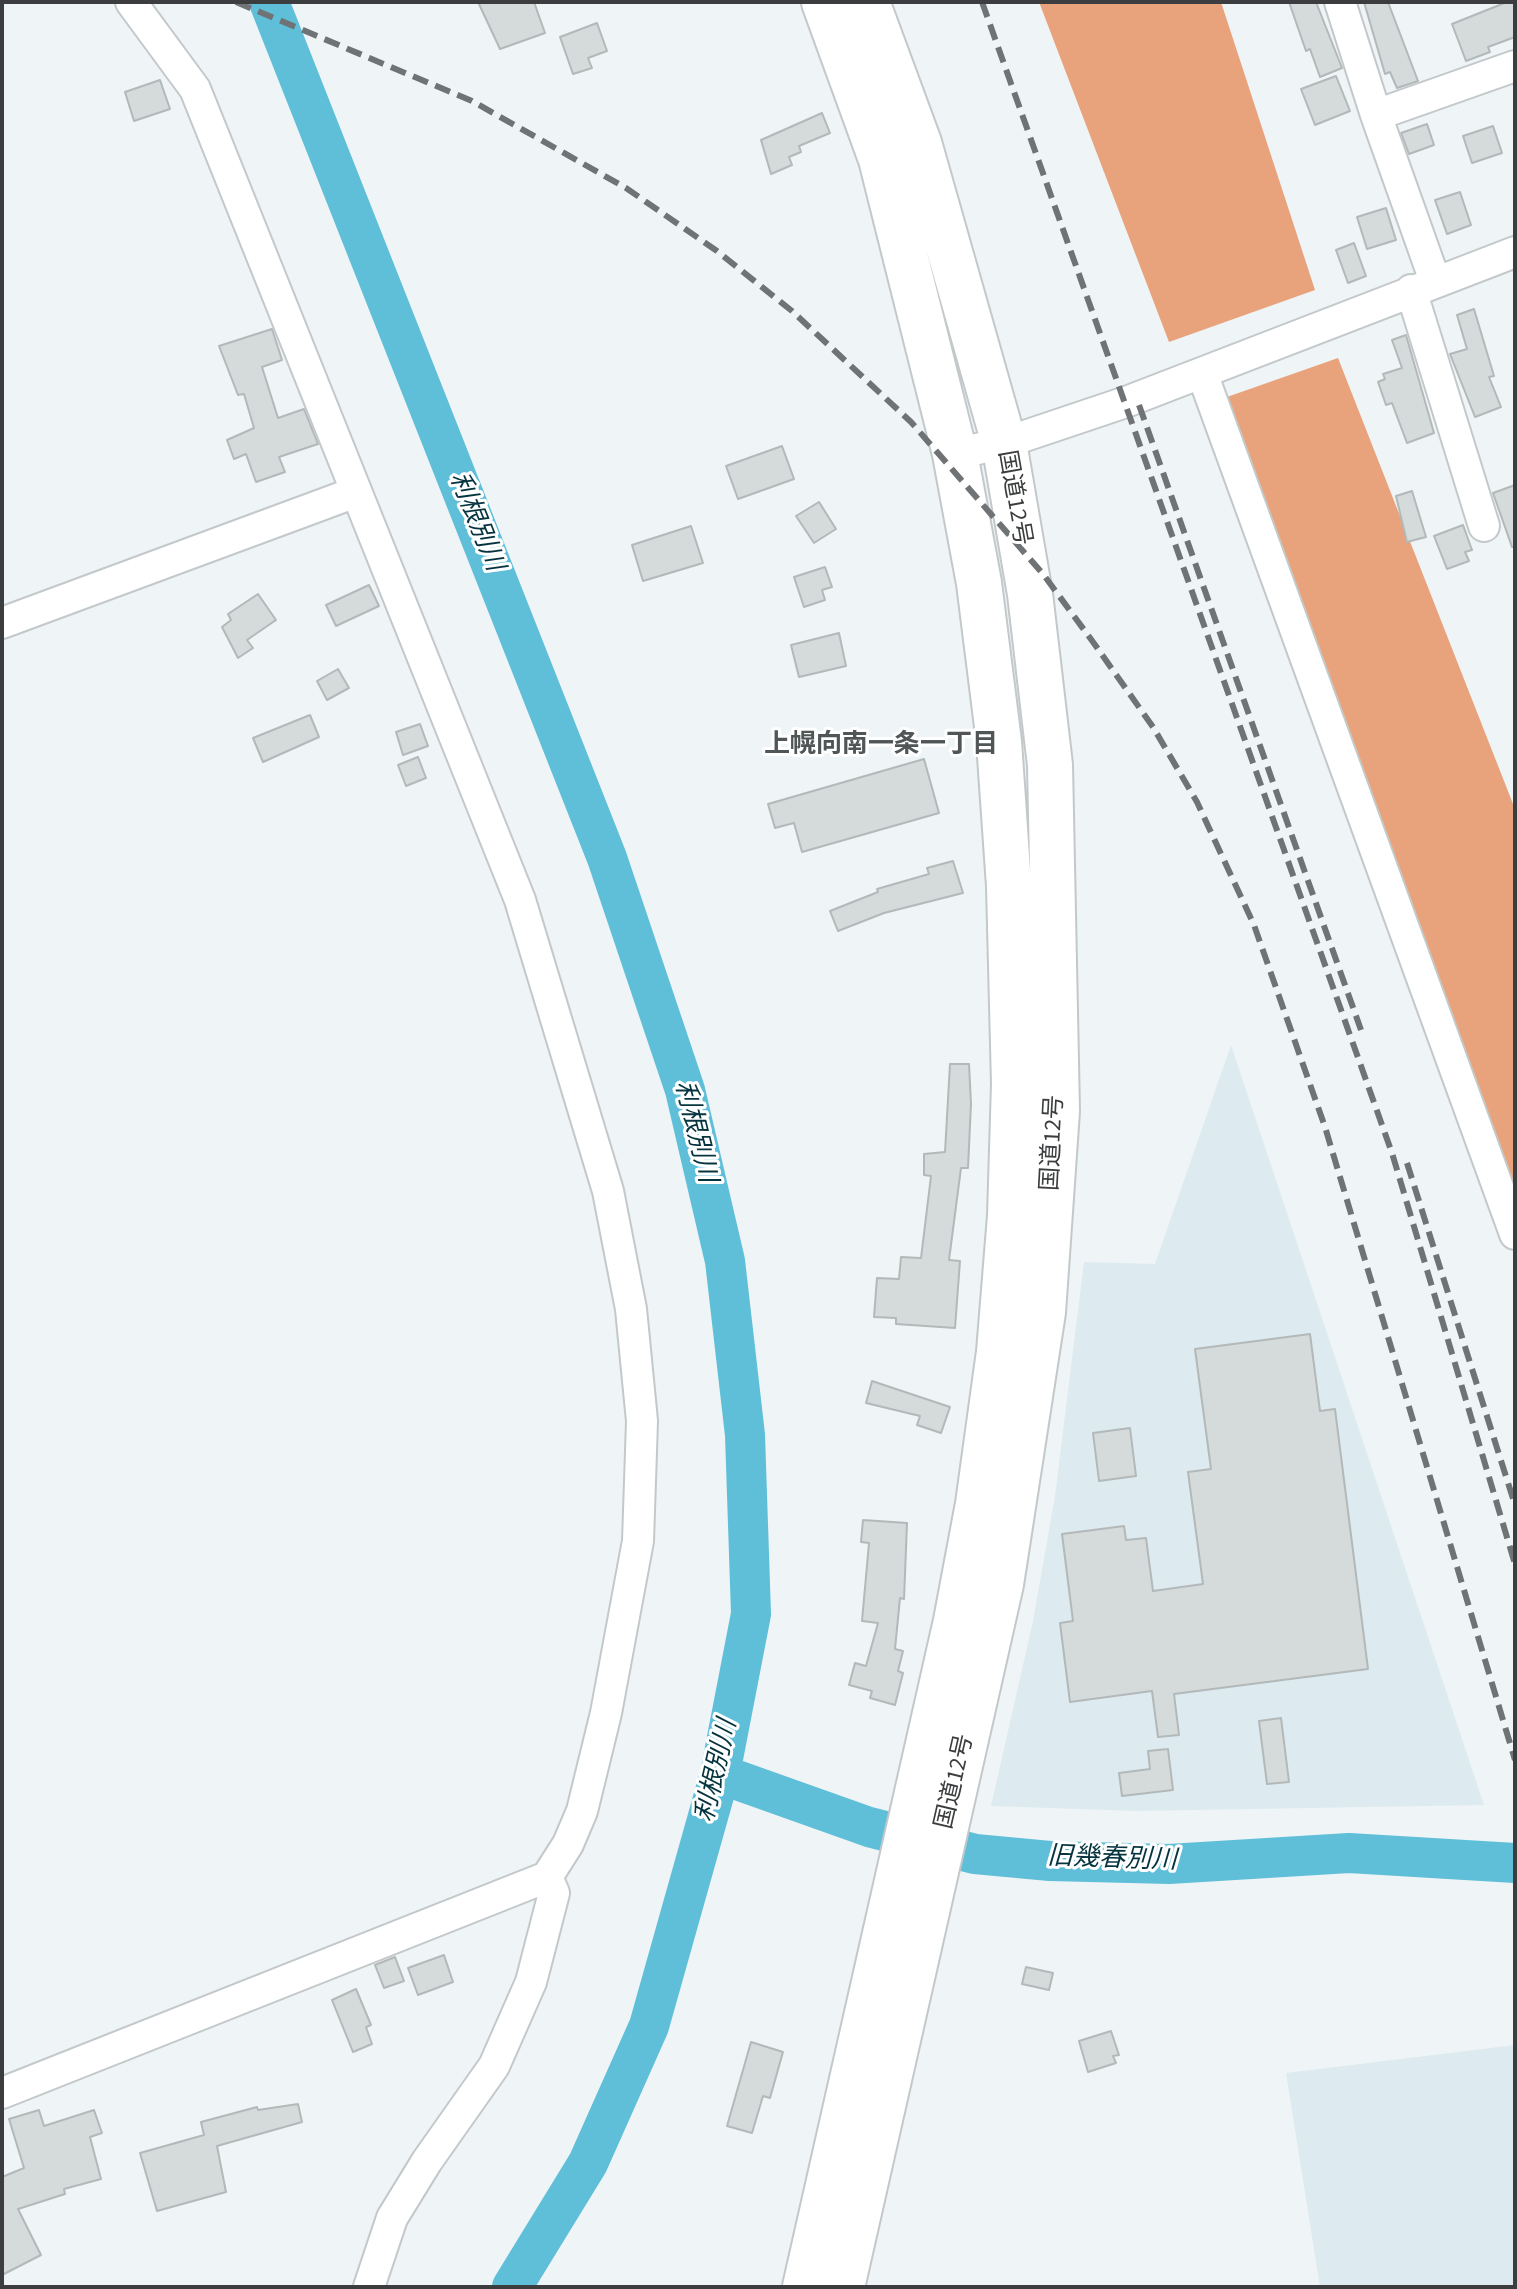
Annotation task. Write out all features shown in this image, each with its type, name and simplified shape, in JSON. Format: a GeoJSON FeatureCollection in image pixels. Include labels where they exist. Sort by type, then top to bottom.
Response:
{"type":"FeatureCollection","features":[{"type":"Feature","properties":{"kind":"highway","name":"国道12号"},"geometry":{"type":"LineString","coordinates":[[824,2],[881,159],[955,454],[979,583],[999,742],[1009,886],[1013,1128],[999,1352],[932,1808]]}},
{"type":"Feature","properties":{"kind":"highway","name":"国道12号"},"geometry":{"type":"LineString","coordinates":[[805,2287],[912,1895],[932,1808],[1001,1584],[1043,1312],[1057,1111],[1050,765],[1030,594],[1004,443],[919,143],[867,2]]}},
{"type":"Feature","properties":{"kind":"highway","name":"国道12号"},"geometry":{"type":"LineString","coordinates":[[842,2287],[912,1895]]}},
{"type":"Feature","properties":{"kind":"street"},"geometry":{"type":"LineString","coordinates":[[2,2093],[547,1877],[568,1844],[582,1811],[606,1713],[638,1541],[642,1421],[631,1309],[608,1191],[520,900],[195,89],[131,2]]}},
{"type":"Feature","properties":{"kind":"street"},"geometry":{"type":"LineString","coordinates":[[1340,2],[1376,115],[1423,286],[1484,526]]}},
{"type":"Feature","properties":{"kind":"street"},"geometry":{"type":"LineString","coordinates":[[1376,115],[1515,66]]}},
{"type":"Feature","properties":{"kind":"street"},"geometry":{"type":"LineString","coordinates":[[955,454],[1004,443],[1202,373],[1515,252]]}},
{"type":"Feature","properties":{"kind":"street"},"geometry":{"type":"LineString","coordinates":[[1202,373],[1515,1234]]}},
{"type":"Feature","properties":{"kind":"street"},"geometry":{"type":"LineString","coordinates":[[2,623],[356,492]]}},
{"type":"Feature","properties":{"kind":"street"},"geometry":{"type":"LineString","coordinates":[[369,2287],[392,2218],[427,2161],[494,2066],[531,1982],[554,1893],[547,1877]]}},
{"type":"Feature","properties":{"kind":"shaded area"},"geometry":{"type":"Polygon","coordinates":[[[1039,2],[1221,2],[1315,290],[1169,342],[1039,2]]]}},
{"type":"Feature","properties":{"kind":"shaded area"},"geometry":{"type":"Polygon","coordinates":[[[1338,358],[1515,809],[1515,1194],[1227,397],[1338,358]]]}},
{"type":"Feature","properties":{"kind":"shaded area"},"geometry":{"type":"Polygon","coordinates":[[[1231,1045],[1484,1805],[1136,1811],[991,1806],[1033,1621],[1055,1496],[1084,1262],[1155,1264],[1231,1045]]]}},
{"type":"Feature","properties":{"kind":"shaded area"},"geometry":{"type":"Polygon","coordinates":[[[1515,2045],[1515,2287],[1320,2287],[1286,2073],[1515,2045]]]}},
{"type":"Feature","properties":{"kind":"building"},"geometry":{"type":"Polygon","coordinates":[[[478,2],[534,2],[545,33],[500,49],[478,2]]]}},
{"type":"Feature","properties":{"kind":"building"},"geometry":{"type":"Polygon","coordinates":[[[1289,2],[1316,2],[1342,68],[1320,77],[1310,49],[1306,51],[1289,2]]]}},
{"type":"Feature","properties":{"kind":"building"},"geometry":{"type":"Polygon","coordinates":[[[1364,2],[1388,2],[1418,81],[1397,88],[1390,72],[1385,74],[1364,2]]]}},
{"type":"Feature","properties":{"kind":"building"},"geometry":{"type":"Polygon","coordinates":[[[1507,2],[1515,2],[1515,37],[1488,47],[1490,52],[1466,61],[1452,24],[1507,2]]]}},
{"type":"Feature","properties":{"kind":"building"},"geometry":{"type":"Polygon","coordinates":[[[597,23],[607,51],[588,58],[592,68],[573,74],[560,37],[597,23]]]}},
{"type":"Feature","properties":{"kind":"building"},"geometry":{"type":"Polygon","coordinates":[[[1336,76],[1350,111],[1315,125],[1301,89],[1336,76]]]}},
{"type":"Feature","properties":{"kind":"building"},"geometry":{"type":"Polygon","coordinates":[[[160,80],[170,109],[134,121],[125,92],[160,80]]]}},
{"type":"Feature","properties":{"kind":"building"},"geometry":{"type":"Polygon","coordinates":[[[822,113],[830,133],[799,146],[801,152],[789,157],[792,165],[771,174],[761,140],[822,113]]]}},
{"type":"Feature","properties":{"kind":"building"},"geometry":{"type":"Polygon","coordinates":[[[1427,124],[1434,145],[1409,154],[1401,133],[1427,124]]]}},
{"type":"Feature","properties":{"kind":"building"},"geometry":{"type":"Polygon","coordinates":[[[1493,126],[1502,153],[1472,163],[1463,136],[1493,126]]]}},
{"type":"Feature","properties":{"kind":"building"},"geometry":{"type":"Polygon","coordinates":[[[1460,192],[1471,225],[1447,234],[1435,200],[1460,192]]]}},
{"type":"Feature","properties":{"kind":"building"},"geometry":{"type":"Polygon","coordinates":[[[1386,208],[1396,240],[1367,249],[1357,217],[1386,208]]]}},
{"type":"Feature","properties":{"kind":"building"},"geometry":{"type":"Polygon","coordinates":[[[1354,243],[1366,276],[1348,283],[1336,250],[1354,243]]]}},
{"type":"Feature","properties":{"kind":"building"},"geometry":{"type":"Polygon","coordinates":[[[1474,309],[1494,376],[1489,377],[1501,407],[1475,417],[1450,354],[1467,349],[1457,315],[1474,309]]]}},
{"type":"Feature","properties":{"kind":"building"},"geometry":{"type":"Polygon","coordinates":[[[272,329],[282,360],[262,367],[278,418],[304,409],[318,444],[279,457],[285,472],[256,482],[246,454],[234,459],[227,440],[254,428],[244,394],[238,395],[219,346],[272,329]]]}},
{"type":"Feature","properties":{"kind":"building"},"geometry":{"type":"Polygon","coordinates":[[[1406,335],[1434,433],[1407,443],[1392,403],[1386,405],[1378,382],[1385,379],[1383,374],[1402,368],[1392,340],[1406,335]]]}},
{"type":"Feature","properties":{"kind":"building"},"geometry":{"type":"Polygon","coordinates":[[[782,446],[794,479],[738,499],[726,466],[782,446]]]}},
{"type":"Feature","properties":{"kind":"building"},"geometry":{"type":"Polygon","coordinates":[[[1515,485],[1515,547],[1512,547],[1493,493],[1515,485]]]}},
{"type":"Feature","properties":{"kind":"building"},"geometry":{"type":"Polygon","coordinates":[[[1412,491],[1426,537],[1407,542],[1396,496],[1412,491]]]}},
{"type":"Feature","properties":{"kind":"building"},"geometry":{"type":"Polygon","coordinates":[[[819,502],[836,529],[814,543],[796,516],[819,502]]]}},
{"type":"Feature","properties":{"kind":"building"},"geometry":{"type":"Polygon","coordinates":[[[1463,525],[1472,550],[1465,552],[1469,561],[1447,569],[1434,536],[1463,525]]]}},
{"type":"Feature","properties":{"kind":"building"},"geometry":{"type":"Polygon","coordinates":[[[691,526],[703,563],[643,581],[632,545],[691,526]]]}},
{"type":"Feature","properties":{"kind":"building"},"geometry":{"type":"Polygon","coordinates":[[[825,567],[832,587],[822,590],[825,600],[804,607],[794,577],[825,567]]]}},
{"type":"Feature","properties":{"kind":"building"},"geometry":{"type":"Polygon","coordinates":[[[369,585],[379,606],[336,626],[326,605],[369,585]]]}},
{"type":"Feature","properties":{"kind":"building"},"geometry":{"type":"Polygon","coordinates":[[[258,594],[276,620],[247,640],[253,648],[238,658],[222,627],[231,620],[228,614],[258,594]]]}},
{"type":"Feature","properties":{"kind":"building"},"geometry":{"type":"Polygon","coordinates":[[[839,633],[846,666],[799,677],[791,645],[839,633]]]}},
{"type":"Feature","properties":{"kind":"building"},"geometry":{"type":"Polygon","coordinates":[[[338,669],[349,688],[327,700],[317,681],[338,669]]]}},
{"type":"Feature","properties":{"kind":"building"},"geometry":{"type":"Polygon","coordinates":[[[310,715],[319,737],[263,762],[253,738],[310,715]]]}},
{"type":"Feature","properties":{"kind":"building"},"geometry":{"type":"Polygon","coordinates":[[[420,724],[428,746],[403,755],[396,732],[420,724]]]}},
{"type":"Feature","properties":{"kind":"building"},"geometry":{"type":"Polygon","coordinates":[[[418,757],[426,778],[406,786],[398,765],[418,757]]]}},
{"type":"Feature","properties":{"kind":"building"},"geometry":{"type":"Polygon","coordinates":[[[924,759],[939,813],[802,852],[794,823],[775,828],[768,804],[924,759]]]}},
{"type":"Feature","properties":{"kind":"building"},"geometry":{"type":"Polygon","coordinates":[[[953,861],[963,893],[884,913],[838,931],[830,911],[878,892],[877,889],[929,874],[927,868],[953,861]]]}},
{"type":"Feature","properties":{"kind":"building"},"geometry":{"type":"Polygon","coordinates":[[[950,1064],[969,1064],[971,1104],[968,1168],[961,1168],[949,1260],[960,1261],[955,1328],[896,1324],[896,1318],[874,1317],[877,1278],[899,1279],[901,1257],[921,1258],[931,1176],[924,1175],[924,1154],[945,1152],[950,1064]]]}},
{"type":"Feature","properties":{"kind":"building"},"geometry":{"type":"Polygon","coordinates":[[[1310,1334],[1320,1411],[1335,1409],[1368,1669],[1174,1694],[1179,1735],[1158,1737],[1152,1691],[1070,1702],[1060,1623],[1073,1621],[1062,1534],[1124,1526],[1126,1540],[1146,1538],[1153,1591],[1203,1584],[1188,1472],[1211,1469],[1195,1349],[1310,1334]]]}},
{"type":"Feature","properties":{"kind":"building"},"geometry":{"type":"Polygon","coordinates":[[[872,1381],[950,1407],[941,1433],[917,1425],[920,1416],[866,1403],[872,1381]]]}},
{"type":"Feature","properties":{"kind":"building"},"geometry":{"type":"Polygon","coordinates":[[[1130,1428],[1136,1476],[1099,1481],[1093,1433],[1130,1428]]]}},
{"type":"Feature","properties":{"kind":"building"},"geometry":{"type":"Polygon","coordinates":[[[863,1520],[907,1523],[904,1599],[900,1598],[895,1649],[903,1651],[898,1671],[903,1673],[895,1705],[870,1698],[872,1691],[849,1685],[855,1663],[866,1666],[878,1623],[862,1621],[869,1543],[861,1542],[863,1520]]]}},
{"type":"Feature","properties":{"kind":"building"},"geometry":{"type":"Polygon","coordinates":[[[1281,1718],[1289,1782],[1267,1784],[1259,1721],[1281,1718]]]}},
{"type":"Feature","properties":{"kind":"building"},"geometry":{"type":"Polygon","coordinates":[[[1168,1749],[1173,1790],[1122,1796],[1119,1773],[1150,1769],[1148,1751],[1168,1749]]]}},
{"type":"Feature","properties":{"kind":"building"},"geometry":{"type":"Polygon","coordinates":[[[444,1955],[453,1982],[418,1995],[408,1968],[444,1955]]]}},
{"type":"Feature","properties":{"kind":"building"},"geometry":{"type":"Polygon","coordinates":[[[395,1957],[404,1981],[384,1988],[375,1965],[395,1957]]]}},
{"type":"Feature","properties":{"kind":"building"},"geometry":{"type":"Polygon","coordinates":[[[1026,1967],[1053,1973],[1049,1990],[1022,1984],[1026,1967]]]}},
{"type":"Feature","properties":{"kind":"building"},"geometry":{"type":"Polygon","coordinates":[[[356,1989],[371,2025],[366,2027],[372,2044],[353,2052],[332,2000],[356,1989]]]}},
{"type":"Feature","properties":{"kind":"building"},"geometry":{"type":"Polygon","coordinates":[[[1111,2031],[1119,2055],[1113,2056],[1116,2063],[1088,2072],[1079,2041],[1111,2031]]]}},
{"type":"Feature","properties":{"kind":"building"},"geometry":{"type":"Polygon","coordinates":[[[751,2042],[783,2052],[770,2098],[763,2096],[752,2133],[727,2126],[751,2042]]]}},
{"type":"Feature","properties":{"kind":"building"},"geometry":{"type":"Polygon","coordinates":[[[298,2104],[302,2122],[217,2146],[226,2192],[157,2211],[140,2153],[204,2135],[201,2122],[257,2107],[258,2110],[298,2104]]]}},
{"type":"Feature","properties":{"kind":"building"},"geometry":{"type":"Polygon","coordinates":[[[39,2110],[44,2126],[94,2110],[102,2133],[90,2137],[101,2179],[64,2189],[65,2194],[18,2209],[41,2255],[2,2275],[2,2177],[24,2168],[9,2119],[39,2110]]]}},
{"type":"Feature","properties":{"kind":"waterway","name":"利根別川"},"geometry":{"type":"LineString","coordinates":[[269,2],[607,858],[685,1090],[725,1261],[745,1435],[751,1614],[720,1774],[649,2026],[588,2163],[512,2287]]}},
{"type":"Feature","properties":{"kind":"waterway","name":"旧幾春別川"},"geometry":{"type":"LineString","coordinates":[[720,1774],[869,1827],[975,1854],[1050,1861],[1169,1864],[1349,1853],[1515,1863]]}},
{"type":"Feature","properties":{"kind":"railway"},"geometry":{"type":"LineString","coordinates":[[236,2],[472,101],[626,188],[717,251],[792,311],[911,422],[1043,574],[1093,642],[1153,727],[1197,802],[1254,925],[1325,1127],[1515,1760]]}},
{"type":"Feature","properties":{"kind":"railway"},"geometry":{"type":"LineString","coordinates":[[982,2],[1392,1153],[1515,1564]]}},
{"type":"Feature","properties":{"kind":"railway"},"geometry":{"type":"LineString","coordinates":[[1139,405],[1361,1030]]}},
{"type":"Feature","properties":{"kind":"railway"},"geometry":{"type":"LineString","coordinates":[[1407,1163],[1515,1505]]}},
{"type":"Feature","properties":{"kind":"district","name":"上幌向南一条一丁目"},"geometry":{"type":"Point","coordinates":[881,746]}}]}
